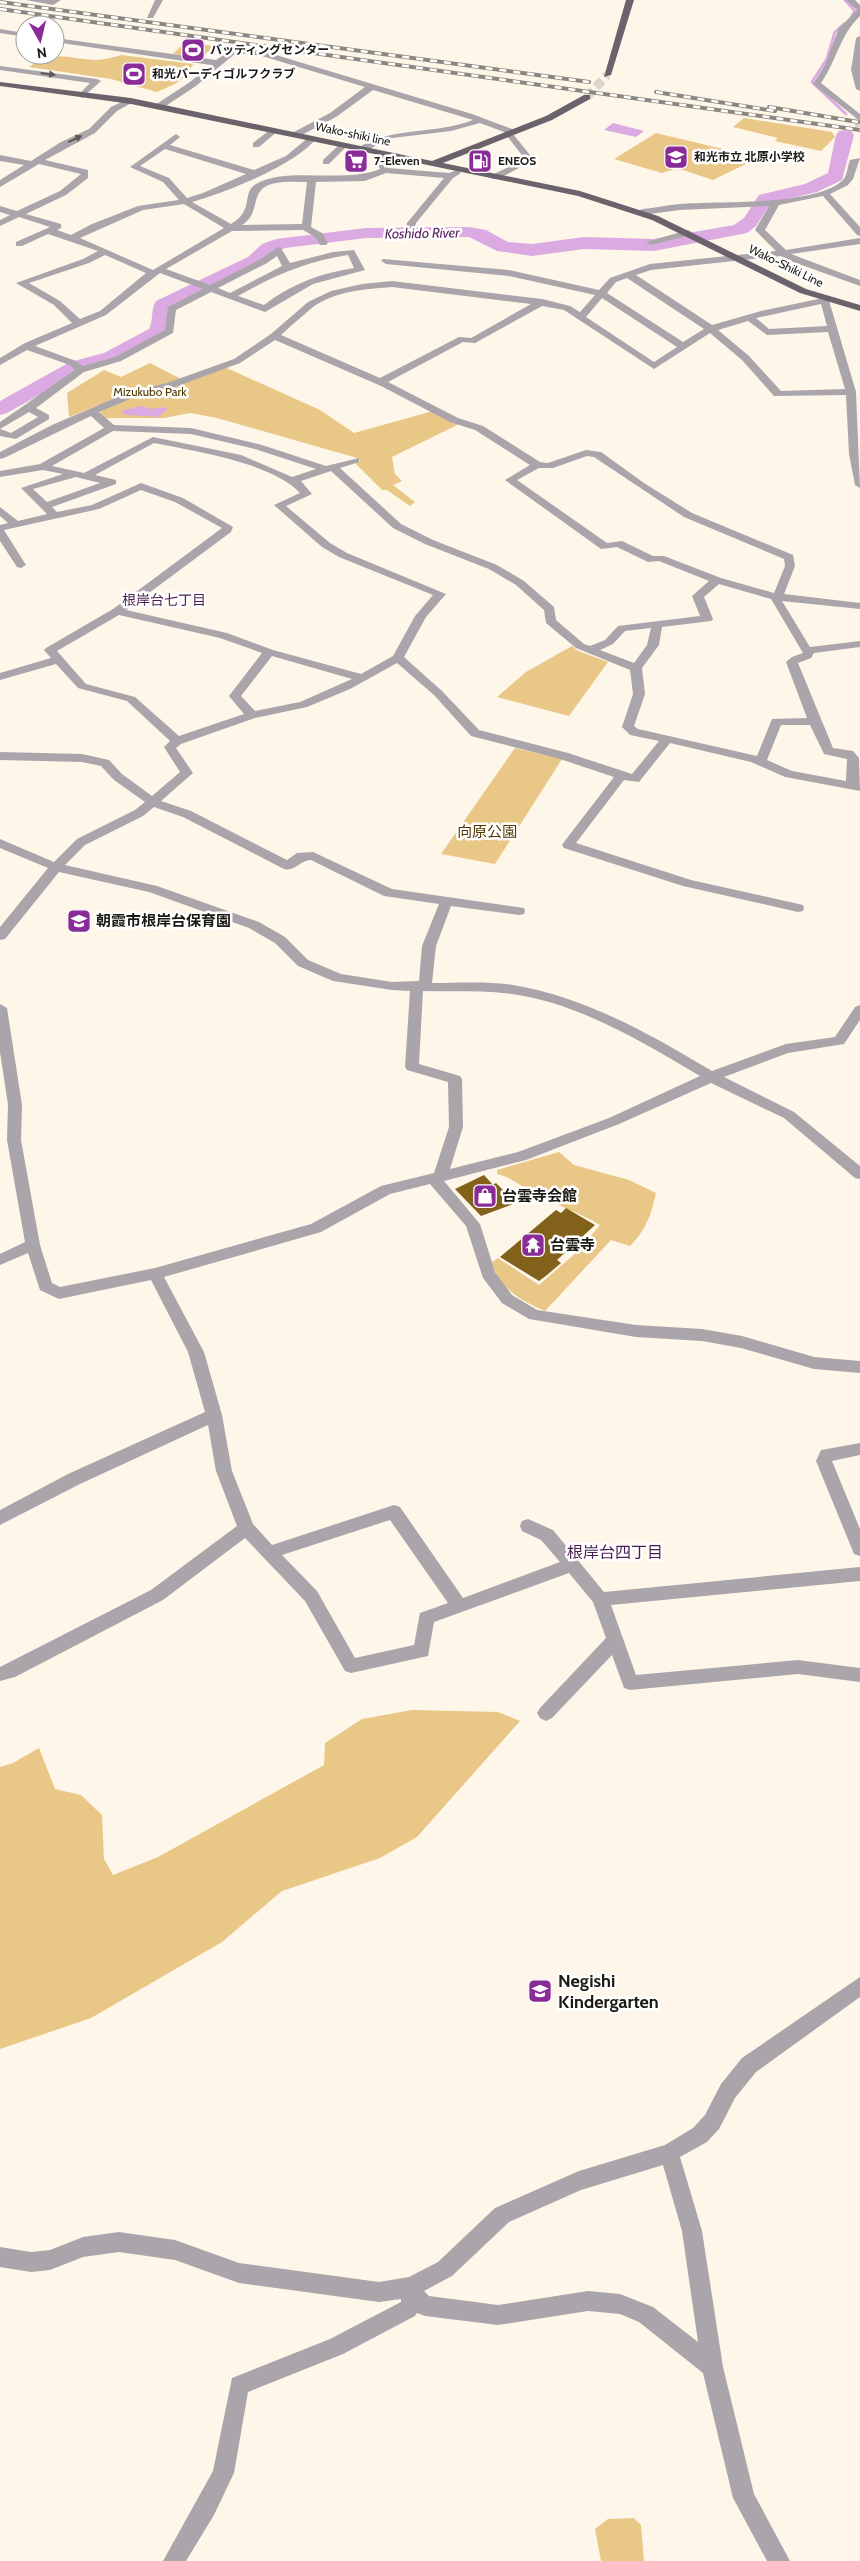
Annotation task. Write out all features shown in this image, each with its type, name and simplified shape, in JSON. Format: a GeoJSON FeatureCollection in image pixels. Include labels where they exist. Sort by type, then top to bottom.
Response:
{"type":"FeatureCollection","features":[{"type":"Feature","properties":{"kind":"main road"},"geometry":{"type":"LineString","coordinates":[[607,75],[630,0]]}},
{"type":"Feature","properties":{"kind":"main road","name":"Wako-shiki line"},"geometry":{"type":"LineString","coordinates":[[0,84],[131,101],[580,194],[642,212],[691,234]]}},
{"type":"Feature","properties":{"kind":"main road"},"geometry":{"type":"LineString","coordinates":[[432,164],[562,112],[587,97]]}},
{"type":"Feature","properties":{"kind":"main road","name":"Wako-Shiki Line"},"geometry":{"type":"LineString","coordinates":[[691,234],[803,291],[824,299],[860,308]]}},
{"type":"Feature","properties":{"kind":"street"},"geometry":{"type":"LineString","coordinates":[[30,0],[53,3],[56,0]]}},
{"type":"Feature","properties":{"kind":"street"},"geometry":{"type":"LineString","coordinates":[[150,16],[159,0]]}},
{"type":"Feature","properties":{"kind":"street"},"geometry":{"type":"LineString","coordinates":[[850,0],[860,10],[843,28],[829,65],[816,84],[860,118]]}},
{"type":"Feature","properties":{"kind":"street"},"geometry":{"type":"LineString","coordinates":[[0,31],[15,33]]}},
{"type":"Feature","properties":{"kind":"street"},"geometry":{"type":"LineString","coordinates":[[860,38],[855,70],[860,89]]}},
{"type":"Feature","properties":{"kind":"street"},"geometry":{"type":"LineString","coordinates":[[65,41],[217,63]]}},
{"type":"Feature","properties":{"kind":"street"},"geometry":{"type":"LineString","coordinates":[[158,107],[193,84],[234,50],[263,54],[481,120],[510,133],[530,160],[495,177]]}},
{"type":"Feature","properties":{"kind":"street"},"geometry":{"type":"LineString","coordinates":[[0,68],[97,81],[82,94]]}},
{"type":"Feature","properties":{"kind":"street"},"geometry":{"type":"LineString","coordinates":[[295,135],[333,115],[371,87]]}},
{"type":"Feature","properties":{"kind":"street"},"geometry":{"type":"LineString","coordinates":[[0,184],[64,144],[92,131],[114,110],[131,101]]}},
{"type":"Feature","properties":{"kind":"street"},"geometry":{"type":"LineString","coordinates":[[362,149],[376,140],[392,135],[452,130],[481,120]]}},
{"type":"Feature","properties":{"kind":"street"},"geometry":{"type":"LineString","coordinates":[[256,145],[274,131]]}},
{"type":"Feature","properties":{"kind":"street"},"geometry":{"type":"LineString","coordinates":[[176,137],[134,167],[166,180],[185,202],[230,228],[306,227],[321,240]]}},
{"type":"Feature","properties":{"kind":"street"},"geometry":{"type":"LineString","coordinates":[[71,239],[95,226],[141,208],[185,202],[206,195],[289,158],[312,139]]}},
{"type":"Feature","properties":{"kind":"street"},"geometry":{"type":"LineString","coordinates":[[326,162],[344,145]]}},
{"type":"Feature","properties":{"kind":"street"},"geometry":{"type":"LineString","coordinates":[[162,146],[253,173]]}},
{"type":"Feature","properties":{"kind":"street"},"geometry":{"type":"LineString","coordinates":[[382,154],[379,157],[385,170]]}},
{"type":"Feature","properties":{"kind":"street"},"geometry":{"type":"LineString","coordinates":[[0,158],[36,162],[86,172],[85,176],[63,193],[0,223]]}},
{"type":"Feature","properties":{"kind":"street"},"geometry":{"type":"LineString","coordinates":[[642,212],[660,208],[756,203],[770,204],[824,192],[842,185],[849,178],[853,162],[860,161]]}},
{"type":"Feature","properties":{"kind":"street"},"geometry":{"type":"LineString","coordinates":[[0,362],[26,346],[103,312],[156,272],[244,220],[251,209],[252,195],[257,187],[274,180],[365,178],[385,170],[450,176]]}},
{"type":"Feature","properties":{"kind":"street"},"geometry":{"type":"LineString","coordinates":[[410,230],[412,223],[450,176],[463,170]]}},
{"type":"Feature","properties":{"kind":"street"},"geometry":{"type":"LineString","coordinates":[[849,178],[860,177]]}},
{"type":"Feature","properties":{"kind":"street"},"geometry":{"type":"LineString","coordinates":[[306,227],[312,180]]}},
{"type":"Feature","properties":{"kind":"street"},"geometry":{"type":"LineString","coordinates":[[824,192],[860,234]]}},
{"type":"Feature","properties":{"kind":"street"},"geometry":{"type":"LineString","coordinates":[[770,204],[760,230],[782,252],[788,257],[860,283]]}},
{"type":"Feature","properties":{"kind":"street"},"geometry":{"type":"LineString","coordinates":[[0,209],[58,226],[49,231]]}},
{"type":"Feature","properties":{"kind":"street"},"geometry":{"type":"LineString","coordinates":[[19,244],[44,231],[49,231],[156,272],[207,287],[229,297],[266,310],[281,296],[303,284],[327,276],[360,270],[351,252],[287,266],[229,297]]}},
{"type":"Feature","properties":{"kind":"street"},"geometry":{"type":"LineString","coordinates":[[651,242],[691,234]]}},
{"type":"Feature","properties":{"kind":"street"},"geometry":{"type":"LineString","coordinates":[[581,317],[613,280],[650,267],[741,259],[860,241]]}},
{"type":"Feature","properties":{"kind":"street"},"geometry":{"type":"LineString","coordinates":[[0,426],[39,402],[43,396],[78,367],[118,359],[170,331],[171,309],[207,287],[264,261],[278,250],[287,266]]}},
{"type":"Feature","properties":{"kind":"street"},"geometry":{"type":"LineString","coordinates":[[77,322],[57,304],[21,283],[86,261],[105,251]]}},
{"type":"Feature","properties":{"kind":"street"},"geometry":{"type":"LineString","coordinates":[[386,261],[509,272],[601,293],[684,347]]}},
{"type":"Feature","properties":{"kind":"street"},"geometry":{"type":"LineString","coordinates":[[629,274],[724,337],[760,370],[778,394],[851,392]]}},
{"type":"Feature","properties":{"kind":"street"},"geometry":{"type":"LineString","coordinates":[[0,456],[46,434],[56,427],[131,395],[172,385],[237,361],[274,336],[294,317],[319,299],[362,287],[399,283],[542,302],[567,308],[654,366],[710,329],[749,317],[811,304],[824,299],[851,392],[854,454],[860,485]]}},
{"type":"Feature","properties":{"kind":"street"},"geometry":{"type":"LineString","coordinates":[[380,382],[462,339],[472,341],[542,302]]}},
{"type":"Feature","properties":{"kind":"street"},"geometry":{"type":"LineString","coordinates":[[749,317],[767,332],[832,329]]}},
{"type":"Feature","properties":{"kind":"street"},"geometry":{"type":"LineString","coordinates":[[274,336],[380,382],[454,420],[479,428],[537,465],[549,466],[586,453],[597,454],[640,485],[688,515],[789,557],[790,566],[776,600],[808,654],[798,657],[792,662],[814,721],[828,751],[849,754],[853,758],[856,787],[789,774],[761,761],[705,746],[634,732],[628,727],[639,694],[636,668],[653,645],[657,625]]}},
{"type":"Feature","properties":{"kind":"street"},"geometry":{"type":"LineString","coordinates":[[26,346],[78,367]]}},
{"type":"Feature","properties":{"kind":"street"},"geometry":{"type":"LineString","coordinates":[[0,432],[12,437],[45,417],[29,408]]}},
{"type":"Feature","properties":{"kind":"street"},"geometry":{"type":"LineString","coordinates":[[92,412],[111,428]]}},
{"type":"Feature","properties":{"kind":"street"},"geometry":{"type":"LineString","coordinates":[[0,474],[43,467],[111,428],[191,431],[258,447],[330,468],[397,526],[429,542],[493,567],[520,583],[550,609],[550,621],[580,646],[636,668]]}},
{"type":"Feature","properties":{"kind":"street"},"geometry":{"type":"LineString","coordinates":[[0,936],[56,868],[81,842],[139,813],[187,773],[170,747],[177,740],[252,716],[303,705],[362,678],[398,658],[421,616],[440,594],[343,555],[326,545],[279,505],[307,494],[292,480],[238,457],[153,440],[86,476]]}},
{"type":"Feature","properties":{"kind":"street"},"geometry":{"type":"LineString","coordinates":[[292,480],[355,460]]}},
{"type":"Feature","properties":{"kind":"street"},"geometry":{"type":"LineString","coordinates":[[537,465],[510,480],[605,547],[618,543],[652,560],[660,558],[717,580],[777,597],[860,606]]}},
{"type":"Feature","properties":{"kind":"street"},"geometry":{"type":"LineString","coordinates":[[43,467],[112,482],[45,506]]}},
{"type":"Feature","properties":{"kind":"street"},"geometry":{"type":"LineString","coordinates":[[54,516],[26,488],[74,474]]}},
{"type":"Feature","properties":{"kind":"street"},"geometry":{"type":"LineString","coordinates":[[21,565],[0,530],[16,524],[95,507],[141,486],[179,500],[228,527],[227,530],[117,611],[50,650],[82,686],[132,699],[177,740]]}},
{"type":"Feature","properties":{"kind":"street"},"geometry":{"type":"LineString","coordinates":[[0,510],[16,524]]}},
{"type":"Feature","properties":{"kind":"street"},"geometry":{"type":"LineString","coordinates":[[591,650],[609,642],[622,628],[707,619],[698,596],[717,580]]}},
{"type":"Feature","properties":{"kind":"street"},"geometry":{"type":"LineString","coordinates":[[117,611],[223,635],[269,652],[362,678]]}},
{"type":"Feature","properties":{"kind":"street"},"geometry":{"type":"LineString","coordinates":[[807,651],[860,644]]}},
{"type":"Feature","properties":{"kind":"street"},"geometry":{"type":"LineString","coordinates":[[252,716],[235,696],[269,652]]}},
{"type":"Feature","properties":{"kind":"street"},"geometry":{"type":"LineString","coordinates":[[398,658],[438,692],[475,733],[564,756],[634,779],[667,739]]}},
{"type":"Feature","properties":{"kind":"street"},"geometry":{"type":"LineString","coordinates":[[0,677],[58,660]]}},
{"type":"Feature","properties":{"kind":"street"},"geometry":{"type":"LineString","coordinates":[[761,761],[776,722],[814,721]]}},
{"type":"Feature","properties":{"kind":"street"},"geometry":{"type":"LineString","coordinates":[[0,756],[82,758],[105,763],[118,777],[152,802],[187,814],[288,866],[301,856],[314,856],[389,894],[519,911]]}},
{"type":"Feature","properties":{"kind":"street"},"geometry":{"type":"LineString","coordinates":[[621,775],[568,844],[688,883],[798,908]]}},
{"type":"Feature","properties":{"kind":"street"},"geometry":{"type":"LineString","coordinates":[[0,843],[56,868],[152,889],[254,925],[280,940],[303,963],[338,978],[392,986],[421,985],[512,989],[556,999],[642,1035],[711,1077],[789,1115],[860,1174]]}},
{"type":"Feature","properties":{"kind":"street"},"geometry":{"type":"LineString","coordinates":[[436,1177],[456,1127],[455,1079],[412,1066],[421,985],[429,946],[446,902]]}},
{"type":"Feature","properties":{"kind":"street"},"geometry":{"type":"LineString","coordinates":[[0,1008],[14,1096],[14,1140],[33,1245],[46,1286],[59,1293],[155,1274],[316,1228],[386,1190],[530,1152],[614,1121],[711,1077],[786,1049],[839,1041],[860,1010]]}},
{"type":"Feature","properties":{"kind":"street"},"geometry":{"type":"LineString","coordinates":[[436,1177],[473,1224],[488,1274],[507,1299],[534,1315],[636,1331],[702,1335],[742,1342],[787,1358],[814,1364],[860,1367]]}},
{"type":"Feature","properties":{"kind":"street"},"geometry":{"type":"LineString","coordinates":[[0,1260],[33,1245]]}},
{"type":"Feature","properties":{"kind":"street"},"geometry":{"type":"LineString","coordinates":[[155,1274],[196,1352],[214,1415],[224,1471],[246,1528],[311,1596],[350,1666],[422,1651],[426,1618],[572,1565]]}},
{"type":"Feature","properties":{"kind":"street"},"geometry":{"type":"LineString","coordinates":[[0,1518],[74,1479],[214,1415]]}},
{"type":"Feature","properties":{"kind":"street"},"geometry":{"type":"LineString","coordinates":[[860,1449],[827,1454],[824,1461],[860,1549]]}},
{"type":"Feature","properties":{"kind":"street"},"geometry":{"type":"LineString","coordinates":[[270,1552],[394,1512],[459,1606]]}},
{"type":"Feature","properties":{"kind":"street"},"geometry":{"type":"LineString","coordinates":[[528,1526],[547,1535],[600,1599],[630,1683],[798,1667],[860,1675]]}},
{"type":"Feature","properties":{"kind":"street"},"geometry":{"type":"LineString","coordinates":[[0,1674],[9,1672],[157,1594],[246,1528]]}},
{"type":"Feature","properties":{"kind":"street"},"geometry":{"type":"LineString","coordinates":[[600,1599],[860,1574]]}},
{"type":"Feature","properties":{"kind":"street"},"geometry":{"type":"LineString","coordinates":[[546,1713],[615,1640]]}},
{"type":"Feature","properties":{"kind":"street"},"geometry":{"type":"LineString","coordinates":[[0,2257],[31,2262],[50,2260],[84,2247],[119,2242],[175,2250],[240,2273],[277,2280],[362,2291],[395,2291],[411,2287],[445,2269],[502,2215],[514,2208],[579,2181],[669,2153],[700,2135],[712,2122],[732,2084],[758,2057],[860,1986]]}},
{"type":"Feature","properties":{"kind":"street"},"geometry":{"type":"LineString","coordinates":[[669,2153],[692,2231],[712,2367],[744,2498],[779,2561]]}},
{"type":"Feature","properties":{"kind":"street"},"geometry":{"type":"LineString","coordinates":[[411,2287],[418,2300],[425,2306],[498,2315],[588,2301],[620,2304],[646,2314],[712,2367]]}},
{"type":"Feature","properties":{"kind":"street"},"geometry":{"type":"LineString","coordinates":[[174,2561],[206,2508],[223,2473],[240,2385],[336,2347],[408,2309],[411,2303],[411,2287]]}},
{"type":"Feature","properties":{"kind":"green space","name":"バッティングセンター"},"geometry":{"type":"Polygon","coordinates":[[[185,42],[214,46],[201,58],[173,54],[185,42]]]}},
{"type":"Feature","properties":{"kind":"green space","name":"和光バーディゴルフクラブ"},"geometry":{"type":"Polygon","coordinates":[[[122,55],[193,64],[187,75],[175,84],[157,92],[111,79],[29,67],[32,65],[65,65],[65,56],[95,60],[122,55]]]}},
{"type":"Feature","properties":{"kind":"green space"},"geometry":{"type":"Polygon","coordinates":[[[744,118],[832,132],[835,137],[821,151],[775,141],[778,138],[733,127],[744,118]]]}},
{"type":"Feature","properties":{"kind":"green space"},"geometry":{"type":"Polygon","coordinates":[[[656,133],[723,149],[722,151],[754,160],[713,180],[677,168],[662,173],[614,159],[656,133]]]}},
{"type":"Feature","properties":{"kind":"green space","name":"Mizukubo Park"},"geometry":{"type":"Polygon","coordinates":[[[150,363],[183,380],[220,365],[320,410],[354,433],[433,411],[459,424],[392,457],[395,474],[402,481],[393,485],[415,502],[410,506],[387,490],[382,490],[355,463],[361,461],[357,458],[217,418],[190,413],[164,418],[106,418],[101,414],[99,405],[69,417],[67,393],[104,370],[121,377],[150,363]]]}},
{"type":"Feature","properties":{"kind":"green space"},"geometry":{"type":"Polygon","coordinates":[[[572,646],[578,651],[608,662],[569,716],[497,697],[526,672],[572,646]]]}},
{"type":"Feature","properties":{"kind":"green space","name":"向原公園"},"geometry":{"type":"Polygon","coordinates":[[[515,748],[562,759],[495,864],[441,854],[515,748]]]}},
{"type":"Feature","properties":{"kind":"green space"},"geometry":{"type":"Polygon","coordinates":[[[559,1152],[574,1165],[629,1180],[656,1193],[647,1222],[630,1246],[611,1240],[545,1311],[512,1293],[500,1280],[492,1262],[498,1258],[539,1285],[578,1251],[600,1225],[540,1197],[511,1179],[497,1174],[497,1170],[559,1152]]]}},
{"type":"Feature","properties":{"kind":"green space"},"geometry":{"type":"Polygon","coordinates":[[[412,1710],[498,1712],[520,1721],[417,1837],[380,1858],[282,1891],[222,1942],[91,2018],[0,2049],[0,1767],[13,1763],[39,1748],[55,1789],[81,1795],[102,1815],[104,1859],[113,1875],[158,1857],[324,1765],[325,1743],[362,1719],[412,1710]]]}},
{"type":"Feature","properties":{"kind":"green space"},"geometry":{"type":"Polygon","coordinates":[[[634,2518],[641,2525],[644,2561],[601,2561],[595,2529],[608,2519],[634,2518]]]}},
{"type":"Feature","properties":{"kind":"shaded area"},"geometry":{"type":"Polygon","coordinates":[[[613,123],[644,131],[636,137],[604,130],[613,123]]]}},
{"type":"Feature","properties":{"kind":"shaded area"},"geometry":{"type":"Polygon","coordinates":[[[141,406],[152,409],[166,407],[167,410],[158,417],[126,415],[121,411],[141,406]]]}},
{"type":"Feature","properties":{"kind":"building","name":"台雲寺会館"},"geometry":{"type":"Polygon","coordinates":[[[484,1175],[493,1185],[496,1183],[516,1203],[481,1216],[455,1189],[484,1175]]]}},
{"type":"Feature","properties":{"kind":"building","name":"台雲寺"},"geometry":{"type":"Polygon","coordinates":[[[566,1208],[595,1225],[557,1260],[561,1263],[539,1281],[500,1257],[556,1210],[561,1213],[566,1208]]]}},
{"type":"Feature","properties":{"kind":"waterway"},"geometry":{"type":"LineString","coordinates":[[845,0],[855,11],[852,16]]}},
{"type":"Feature","properties":{"kind":"waterway"},"geometry":{"type":"LineString","coordinates":[[844,24],[835,32],[827,59],[812,82],[846,114]]}},
{"type":"Feature","properties":{"kind":"waterway","name":"Koshido River"},"geometry":{"type":"LineString","coordinates":[[0,409],[77,366],[111,357],[156,333],[161,325],[163,305],[255,261],[269,248],[282,243],[366,233],[469,232],[480,234],[504,247],[532,250],[584,243],[654,245],[733,232],[750,222],[765,199],[811,188],[836,176],[845,135]]}},
{"type":"Feature","properties":{"kind":"tunnel"},"geometry":{"type":"LineString","coordinates":[[587,97],[607,75]]}},
{"type":"Feature","properties":{"kind":"tunnel"},"geometry":{"type":"LineString","coordinates":[[859,118],[860,130]]}},
{"type":"Feature","properties":{"kind":"railway"},"geometry":{"type":"LineString","coordinates":[[0,2],[589,82]]}},
{"type":"Feature","properties":{"kind":"railway"},"geometry":{"type":"LineString","coordinates":[[0,9],[860,130]]}},
{"type":"Feature","properties":{"kind":"railway"},"geometry":{"type":"LineString","coordinates":[[656,92],[775,111]]}},
{"type":"Feature","properties":{"kind":"railway"},"geometry":{"type":"LineString","coordinates":[[769,107],[858,122]]}},
{"type":"Feature","properties":{"kind":"place","name":"バッティングセンター"},"geometry":{"type":"Point","coordinates":[193,50]}},
{"type":"Feature","properties":{"kind":"place","name":"和光バーディゴルフクラブ"},"geometry":{"type":"Point","coordinates":[134,74]}},
{"type":"Feature","properties":{"kind":"place","name":"和光市立 北原小学校"},"geometry":{"type":"Point","coordinates":[676,157]}},
{"type":"Feature","properties":{"kind":"place","name":"7-Eleven"},"geometry":{"type":"Point","coordinates":[356,161]}},
{"type":"Feature","properties":{"kind":"place","name":"ENEOS"},"geometry":{"type":"Point","coordinates":[480,161]}},
{"type":"Feature","properties":{"kind":"place","name":"朝霞市根岸台保育園"},"geometry":{"type":"Point","coordinates":[79,921]}},
{"type":"Feature","properties":{"kind":"place","name":"台雲寺会館"},"geometry":{"type":"Point","coordinates":[485,1196]}},
{"type":"Feature","properties":{"kind":"place","name":"台雲寺"},"geometry":{"type":"Point","coordinates":[533,1245]}},
{"type":"Feature","properties":{"kind":"place","name":"Negishi Kindergarten"},"geometry":{"type":"Point","coordinates":[540,1991]}},
{"type":"Feature","properties":{"kind":"district","name":"根岸台七丁目"},"geometry":{"type":"Point","coordinates":[164,600]}},
{"type":"Feature","properties":{"kind":"district","name":"根岸台四丁目"},"geometry":{"type":"Point","coordinates":[615,1552]}}]}
